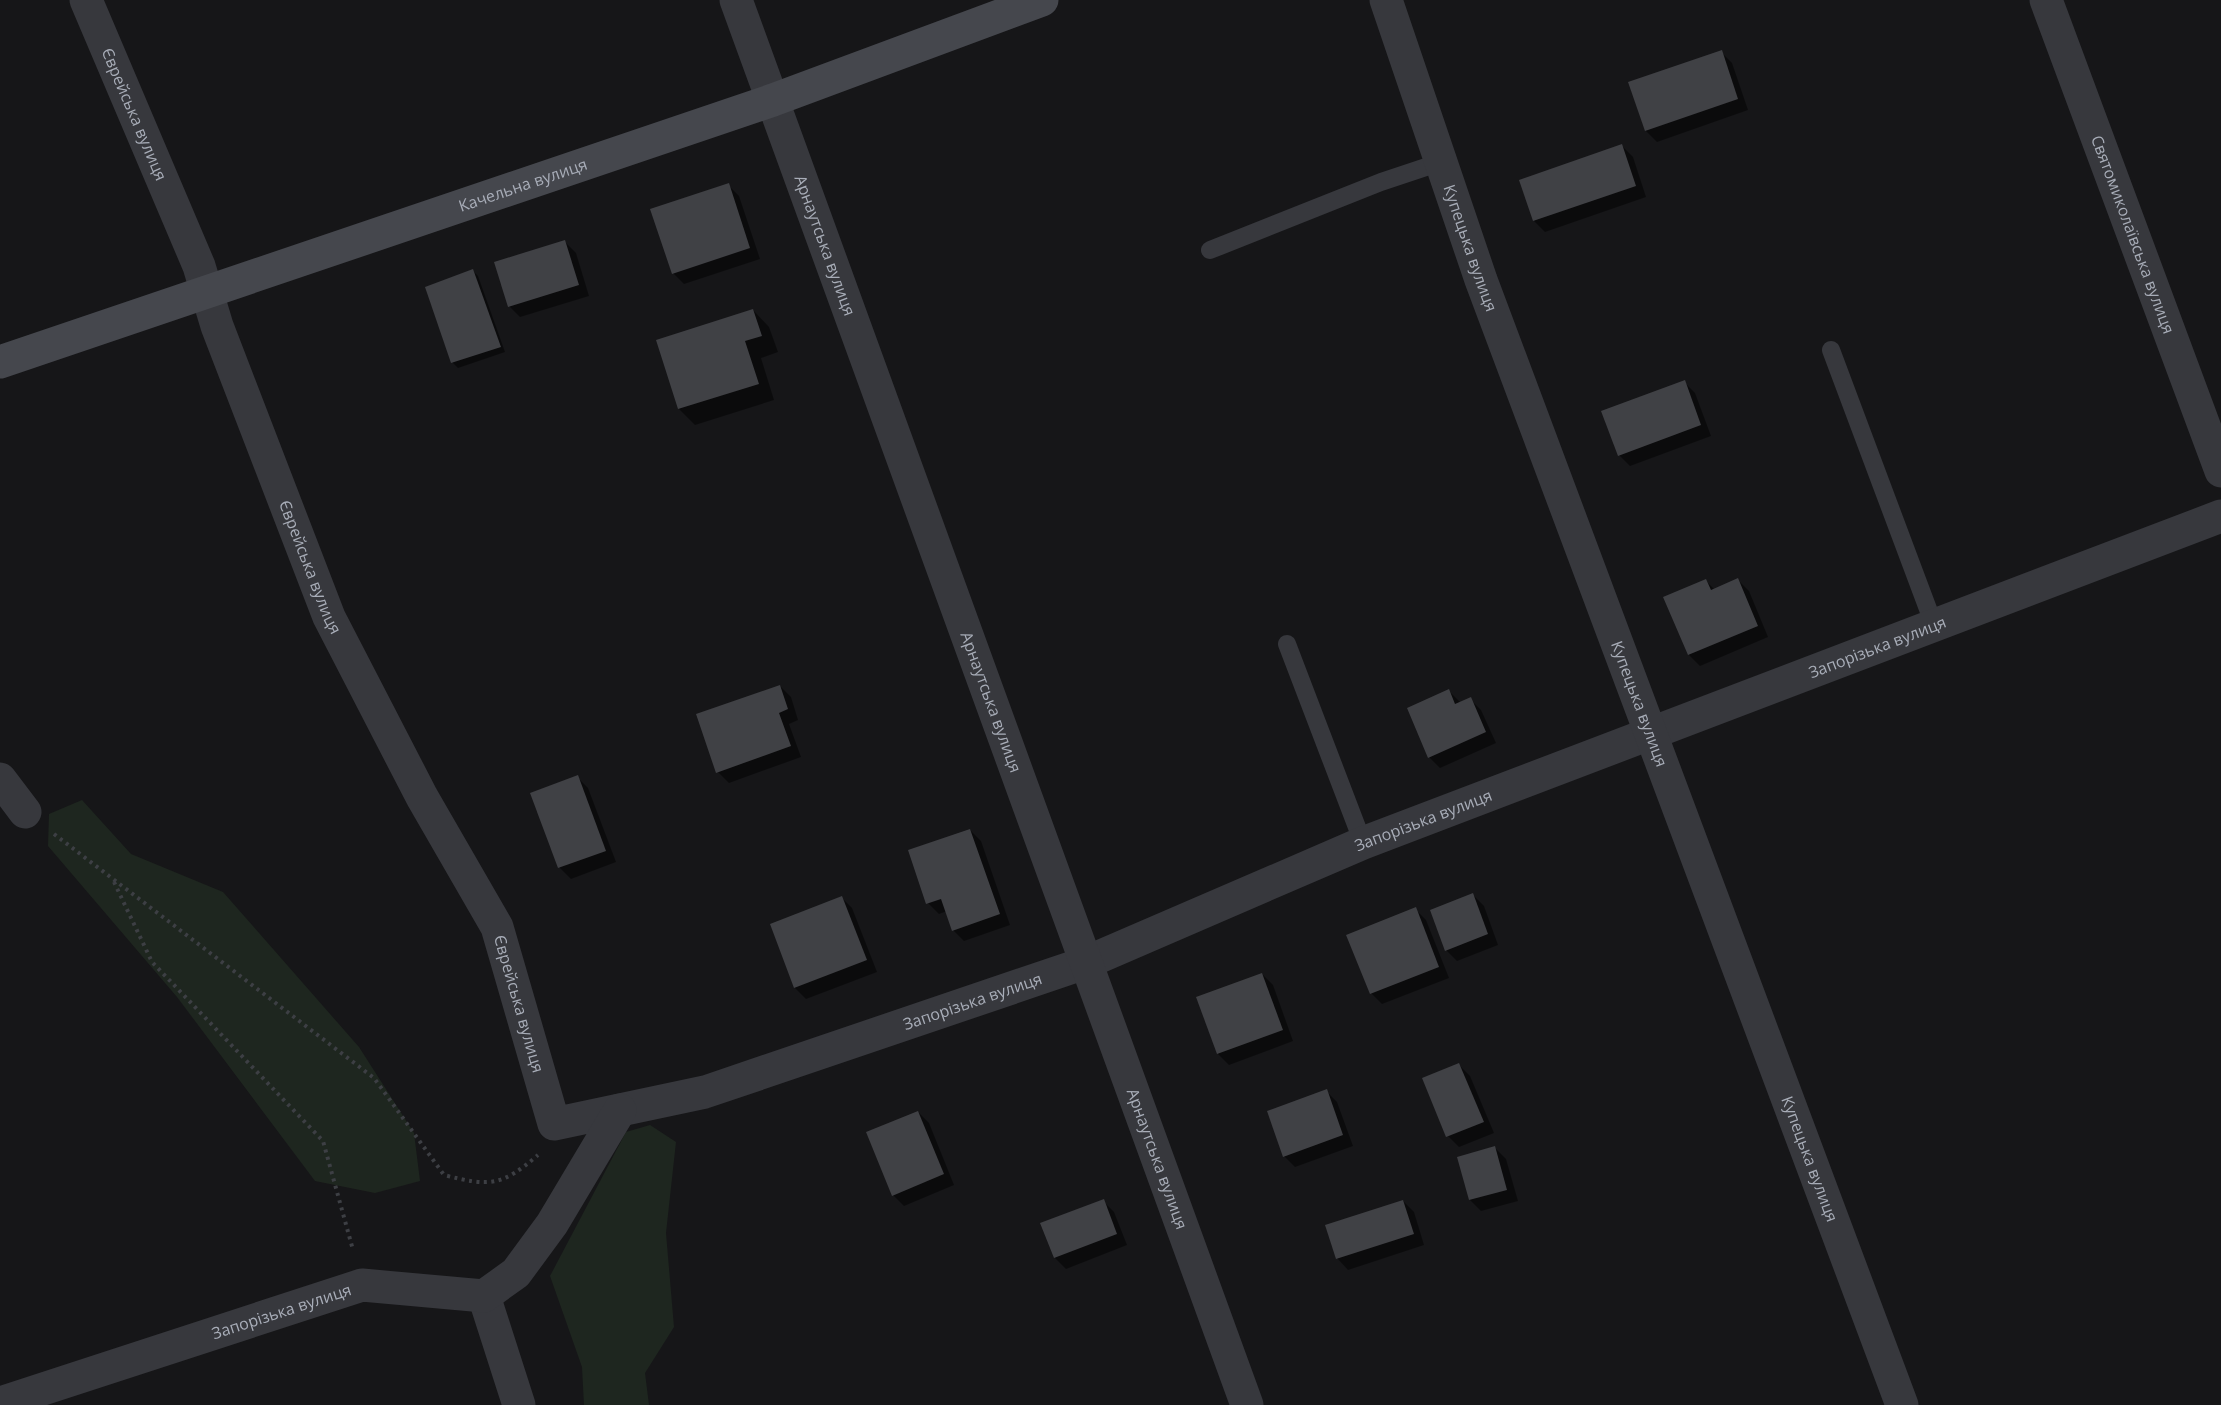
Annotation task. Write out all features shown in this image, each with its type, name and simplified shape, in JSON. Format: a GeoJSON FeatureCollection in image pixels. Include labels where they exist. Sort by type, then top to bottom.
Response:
{"type":"FeatureCollection","features":[{"type":"Feature","properties":{"kind":"street","name":"Єврейська вулиця"},"geometry":{"type":"LineString","coordinates":[[86,0],[199,266],[217,326],[329,617],[422,797],[497,927],[554,1124]]}},
{"type":"Feature","properties":{"kind":"street","name":"Арнаутська вулиця"},"geometry":{"type":"LineString","coordinates":[[736,0],[1246,1405]]}},
{"type":"Feature","properties":{"kind":"street","name":"Качельна вулиця"},"geometry":{"type":"LineString","coordinates":[[0,362],[773,100],[1042,0]]}},
{"type":"Feature","properties":{"kind":"street","name":"Купецька вулиця"},"geometry":{"type":"LineString","coordinates":[[1386,0],[1481,280],[1902,1405]]}},
{"type":"Feature","properties":{"kind":"street","name":"Святомиколаївська вулиця"},"geometry":{"type":"LineString","coordinates":[[2046,0],[2221,471]]}},
{"type":"Feature","properties":{"kind":"street","name":"Запорізька вулиця"},"geometry":{"type":"LineString","coordinates":[[554,1124],[705,1092],[1085,963],[1363,843],[1650,731],[2221,516]]}},
{"type":"Feature","properties":{"kind":"street"},"geometry":{"type":"LineString","coordinates":[[0,779],[25,812]]}},
{"type":"Feature","properties":{"kind":"street"},"geometry":{"type":"LineString","coordinates":[[519,1405],[484,1296],[516,1273],[552,1224],[620,1110]]}},
{"type":"Feature","properties":{"kind":"street","name":"Запорізька вулиця"},"geometry":{"type":"LineString","coordinates":[[0,1403],[362,1285],[484,1296]]}},
{"type":"Feature","properties":{"kind":"lane"},"geometry":{"type":"LineString","coordinates":[[1210,250],[1381,182],[1441,162]]}},
{"type":"Feature","properties":{"kind":"lane"},"geometry":{"type":"LineString","coordinates":[[1831,350],[1934,625]]}},
{"type":"Feature","properties":{"kind":"lane"},"geometry":{"type":"LineString","coordinates":[[1287,644],[1363,843]]}},
{"type":"Feature","properties":{"kind":"path"},"geometry":{"type":"LineString","coordinates":[[25,812],[374,1078],[444,1175],[485,1183],[513,1176],[547,1148],[554,1124]]}},
{"type":"Feature","properties":{"kind":"path"},"geometry":{"type":"LineString","coordinates":[[114,880],[152,962],[323,1141],[362,1285]]}},
{"type":"Feature","properties":{"kind":"shaded area"},"geometry":{"type":"Polygon","coordinates":[[[82,800],[131,854],[223,892],[359,1047],[414,1133],[420,1181],[375,1193],[315,1181],[177,997],[48,846],[49,814],[82,800]]]}},
{"type":"Feature","properties":{"kind":"shaded area"},"geometry":{"type":"Polygon","coordinates":[[[650,1125],[676,1142],[666,1233],[674,1327],[645,1373],[649,1405],[584,1405],[582,1367],[550,1276],[626,1132],[650,1125]]]}},
{"type":"Feature","properties":{"kind":"building"},"geometry":{"type":"Polygon","coordinates":[[[1722,50],[1738,99],[1645,131],[1628,82],[1722,50]]]}},
{"type":"Feature","properties":{"kind":"building"},"geometry":{"type":"Polygon","coordinates":[[[1622,144],[1636,186],[1533,221],[1519,180],[1622,144]]]}},
{"type":"Feature","properties":{"kind":"building"},"geometry":{"type":"Polygon","coordinates":[[[729,183],[750,248],[672,274],[650,209],[729,183]]]}},
{"type":"Feature","properties":{"kind":"building"},"geometry":{"type":"Polygon","coordinates":[[[565,240],[579,285],[508,307],[494,262],[565,240]]]}},
{"type":"Feature","properties":{"kind":"building"},"geometry":{"type":"Polygon","coordinates":[[[473,269],[501,347],[451,363],[425,287],[473,269]]]}},
{"type":"Feature","properties":{"kind":"building"},"geometry":{"type":"Polygon","coordinates":[[[753,309],[762,336],[745,341],[759,384],[678,409],[656,340],[753,309]]]}},
{"type":"Feature","properties":{"kind":"building"},"geometry":{"type":"Polygon","coordinates":[[[1685,380],[1701,425],[1618,456],[1601,411],[1685,380]]]}},
{"type":"Feature","properties":{"kind":"building"},"geometry":{"type":"Polygon","coordinates":[[[1738,578],[1758,626],[1688,655],[1663,597],[1706,579],[1711,590],[1738,578]]]}},
{"type":"Feature","properties":{"kind":"building"},"geometry":{"type":"Polygon","coordinates":[[[780,685],[788,709],[779,713],[791,746],[716,773],[696,714],[780,685]]]}},
{"type":"Feature","properties":{"kind":"building"},"geometry":{"type":"Polygon","coordinates":[[[1449,689],[1455,704],[1471,697],[1486,732],[1428,758],[1407,708],[1449,689]]]}},
{"type":"Feature","properties":{"kind":"building"},"geometry":{"type":"Polygon","coordinates":[[[578,775],[606,851],[558,868],[530,793],[578,775]]]}},
{"type":"Feature","properties":{"kind":"building"},"geometry":{"type":"Polygon","coordinates":[[[970,829],[1000,914],[952,931],[941,899],[926,904],[908,850],[970,829]]]}},
{"type":"Feature","properties":{"kind":"building"},"geometry":{"type":"Polygon","coordinates":[[[1473,893],[1488,934],[1445,951],[1430,910],[1473,893]]]}},
{"type":"Feature","properties":{"kind":"building"},"geometry":{"type":"Polygon","coordinates":[[[842,896],[867,960],[794,988],[770,924],[842,896]]]}},
{"type":"Feature","properties":{"kind":"building"},"geometry":{"type":"Polygon","coordinates":[[[1416,907],[1439,967],[1370,994],[1346,935],[1416,907]]]}},
{"type":"Feature","properties":{"kind":"building"},"geometry":{"type":"Polygon","coordinates":[[[1262,973],[1283,1030],[1217,1054],[1196,997],[1262,973]]]}},
{"type":"Feature","properties":{"kind":"building"},"geometry":{"type":"Polygon","coordinates":[[[1459,1063],[1484,1122],[1446,1137],[1422,1078],[1459,1063]]]}},
{"type":"Feature","properties":{"kind":"building"},"geometry":{"type":"Polygon","coordinates":[[[1327,1089],[1343,1135],[1283,1157],[1267,1111],[1327,1089]]]}},
{"type":"Feature","properties":{"kind":"building"},"geometry":{"type":"Polygon","coordinates":[[[918,1111],[944,1174],[892,1196],[866,1132],[918,1111]]]}},
{"type":"Feature","properties":{"kind":"building"},"geometry":{"type":"Polygon","coordinates":[[[1495,1146],[1507,1190],[1469,1200],[1457,1157],[1495,1146]]]}},
{"type":"Feature","properties":{"kind":"building"},"geometry":{"type":"Polygon","coordinates":[[[1104,1199],[1117,1234],[1054,1258],[1040,1223],[1104,1199]]]}},
{"type":"Feature","properties":{"kind":"building"},"geometry":{"type":"Polygon","coordinates":[[[1403,1200],[1414,1234],[1336,1259],[1325,1225],[1403,1200]]]}}]}
